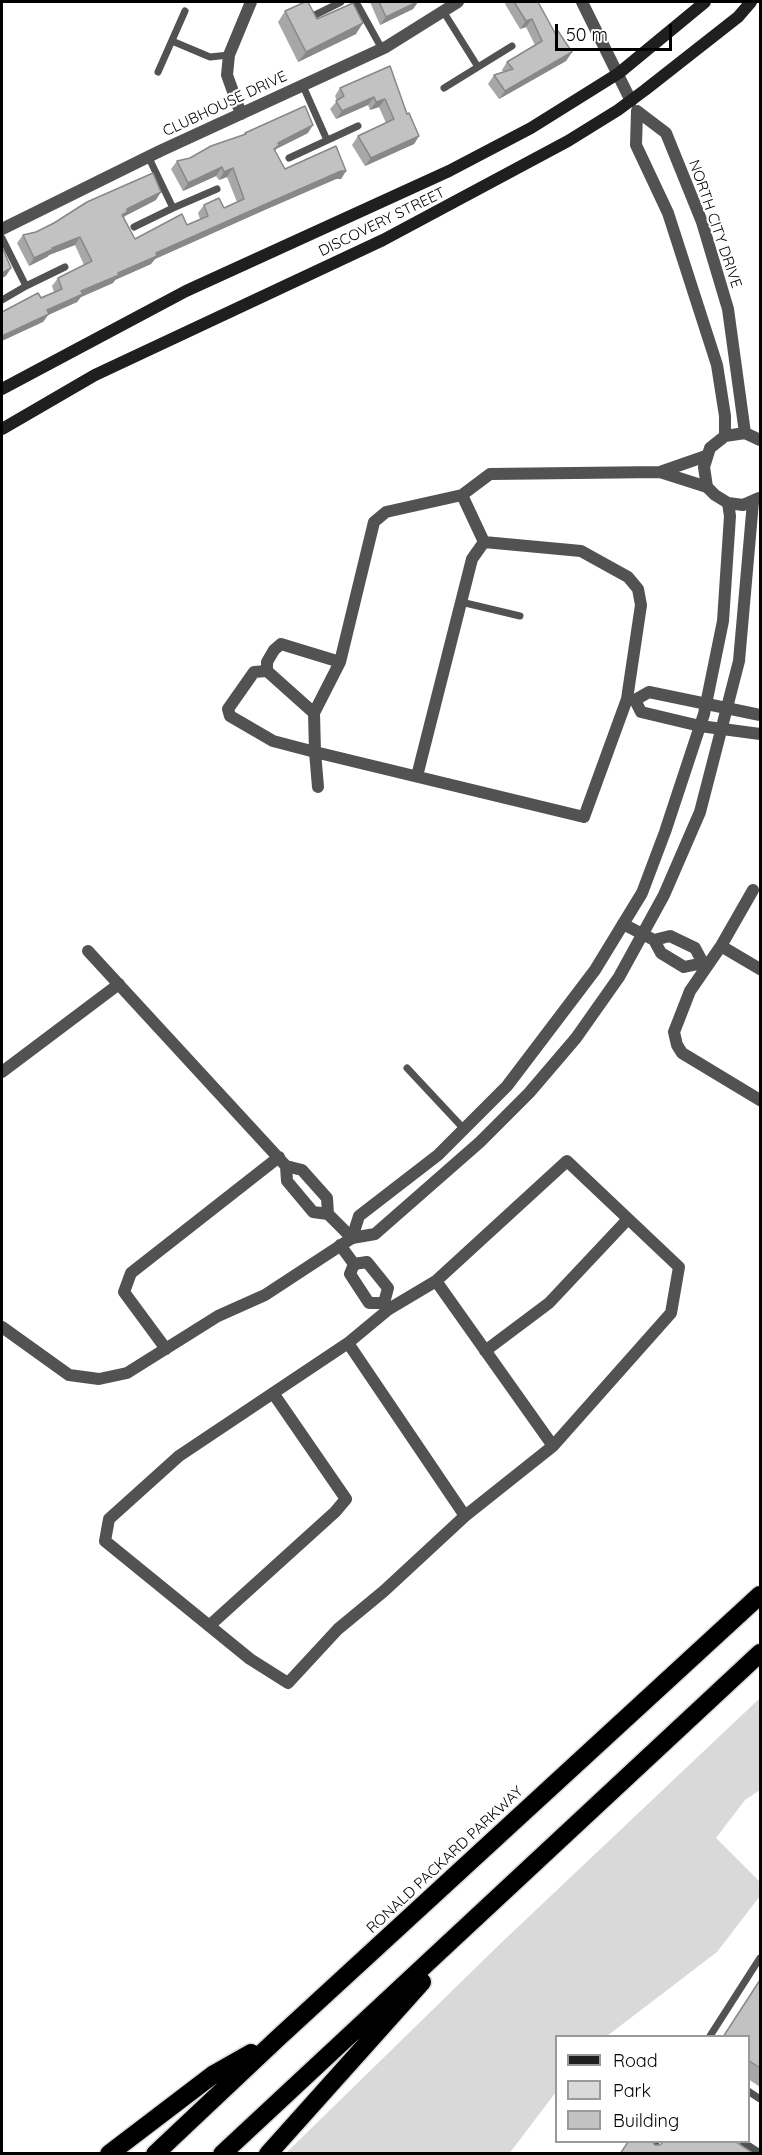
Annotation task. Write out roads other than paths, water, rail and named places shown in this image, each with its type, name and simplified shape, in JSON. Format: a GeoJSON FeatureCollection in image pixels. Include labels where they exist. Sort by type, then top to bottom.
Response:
{"type":"FeatureCollection","features":[{"type":"Feature","properties":{"kind":"highway","name":"RONALD PACKARD PARKWAY"},"geometry":{"type":"LineString","coordinates":[[155,2154],[760,1595]]}},
{"type":"Feature","properties":{"kind":"highway"},"geometry":{"type":"LineString","coordinates":[[222,2154],[760,1653]]}},
{"type":"Feature","properties":{"kind":"highway"},"geometry":{"type":"LineString","coordinates":[[268,2154],[501,1894]]}},
{"type":"Feature","properties":{"kind":"highway"},"geometry":{"type":"LineString","coordinates":[[109,2154],[214,2074],[277,2039]]}},
{"type":"Feature","properties":{"kind":"main road","name":"DISCOVERY STREET"},"geometry":{"type":"LineString","coordinates":[[2,389],[186,291],[449,171],[531,128],[619,73],[705,2]]}},
{"type":"Feature","properties":{"kind":"main road","name":"DISCOVERY STREET"},"geometry":{"type":"LineString","coordinates":[[2,429],[95,375],[384,240],[634,106],[738,17],[751,2]]}},
{"type":"Feature","properties":{"kind":"street"},"geometry":{"type":"LineString","coordinates":[[241,114],[227,75],[229,55],[251,2]]}},
{"type":"Feature","properties":{"kind":"street","name":"CLUBHOUSE DRIVE"},"geometry":{"type":"LineString","coordinates":[[2,229],[148,156],[382,49],[458,2]]}},
{"type":"Feature","properties":{"kind":"street"},"geometry":{"type":"LineString","coordinates":[[582,2],[634,106],[636,145],[668,213],[717,365],[725,416],[725,436]]}},
{"type":"Feature","properties":{"kind":"street","name":"NORTH CITY DRIVE"},"geometry":{"type":"LineString","coordinates":[[634,106],[666,133],[702,222],[728,309],[745,433]]}},
{"type":"Feature","properties":{"kind":"street"},"geometry":{"type":"LineString","coordinates":[[707,488],[704,467],[706,456],[717,441],[725,436],[745,433],[760,440]]}},
{"type":"Feature","properties":{"kind":"street"},"geometry":{"type":"LineString","coordinates":[[318,787],[314,713],[340,662],[374,522],[386,512],[462,495],[490,474],[660,472],[706,456]]}},
{"type":"Feature","properties":{"kind":"street"},"geometry":{"type":"LineString","coordinates":[[2,1327],[69,1375],[99,1379],[127,1373],[218,1316],[265,1295],[352,1238],[375,1234],[480,1142],[529,1093],[582,1029],[648,937],[700,812],[739,661],[757,500],[743,505],[728,503],[707,488],[660,472]]}},
{"type":"Feature","properties":{"kind":"street"},"geometry":{"type":"LineString","coordinates":[[462,495],[484,542]]}},
{"type":"Feature","properties":{"kind":"street"},"geometry":{"type":"LineString","coordinates":[[352,1238],[359,1216],[438,1155],[514,1077],[596,970],[642,893],[665,832],[707,704],[723,621],[730,516],[728,503]]}},
{"type":"Feature","properties":{"kind":"street"},"geometry":{"type":"LineString","coordinates":[[417,776],[472,558],[484,542]]}},
{"type":"Feature","properties":{"kind":"street"},"geometry":{"type":"LineString","coordinates":[[314,713],[267,671],[254,672],[228,709],[230,716],[273,741],[584,817],[631,700],[641,605],[638,589],[628,577],[581,551],[484,542]]}},
{"type":"Feature","properties":{"kind":"street"},"geometry":{"type":"LineString","coordinates":[[267,671],[267,662],[274,650],[281,644],[340,662]]}},
{"type":"Feature","properties":{"kind":"street"},"geometry":{"type":"LineString","coordinates":[[631,700],[649,692],[760,715]]}},
{"type":"Feature","properties":{"kind":"street"},"geometry":{"type":"LineString","coordinates":[[631,700],[641,712],[699,726],[760,734]]}},
{"type":"Feature","properties":{"kind":"street"},"geometry":{"type":"LineString","coordinates":[[753,890],[721,946],[705,964],[690,991],[674,1032],[677,1045],[682,1053],[760,1100]]}},
{"type":"Feature","properties":{"kind":"street"},"geometry":{"type":"LineString","coordinates":[[623,924],[648,937],[662,953],[684,967],[705,964]]}},
{"type":"Feature","properties":{"kind":"street"},"geometry":{"type":"LineString","coordinates":[[648,937],[670,936],[695,948],[705,964]]}},
{"type":"Feature","properties":{"kind":"street"},"geometry":{"type":"LineString","coordinates":[[721,946],[760,969]]}},
{"type":"Feature","properties":{"kind":"street"},"geometry":{"type":"LineString","coordinates":[[88,951],[283,1162],[302,1170],[327,1198],[328,1214]]}},
{"type":"Feature","properties":{"kind":"street"},"geometry":{"type":"LineString","coordinates":[[2,1072],[119,984]]}},
{"type":"Feature","properties":{"kind":"street"},"geometry":{"type":"LineString","coordinates":[[567,1161],[628,1219],[678,1267],[672,1313],[553,1446],[465,1516],[384,1591],[338,1629],[288,1683],[250,1659],[105,1541],[109,1519],[179,1455],[348,1343],[387,1306],[436,1281],[567,1161]]}},
{"type":"Feature","properties":{"kind":"street"},"geometry":{"type":"LineString","coordinates":[[283,1162],[287,1181],[314,1212],[328,1214],[352,1238]]}},
{"type":"Feature","properties":{"kind":"street"},"geometry":{"type":"LineString","coordinates":[[166,1349],[124,1292],[131,1273],[283,1162]]}},
{"type":"Feature","properties":{"kind":"street"},"geometry":{"type":"LineString","coordinates":[[485,1351],[549,1303],[628,1219]]}},
{"type":"Feature","properties":{"kind":"street"},"geometry":{"type":"LineString","coordinates":[[340,1245],[354,1264]]}},
{"type":"Feature","properties":{"kind":"street"},"geometry":{"type":"LineString","coordinates":[[354,1264],[368,1262],[388,1288],[387,1306]]}},
{"type":"Feature","properties":{"kind":"street"},"geometry":{"type":"LineString","coordinates":[[354,1264],[350,1274],[369,1303],[387,1306]]}},
{"type":"Feature","properties":{"kind":"street"},"geometry":{"type":"LineString","coordinates":[[436,1281],[553,1446]]}},
{"type":"Feature","properties":{"kind":"street"},"geometry":{"type":"LineString","coordinates":[[348,1343],[465,1516]]}},
{"type":"Feature","properties":{"kind":"street"},"geometry":{"type":"LineString","coordinates":[[209,1626],[335,1512],[346,1499],[273,1393]]}},
{"type":"Feature","properties":{"kind":"lane"},"geometry":{"type":"LineString","coordinates":[[315,15],[341,2]]}},
{"type":"Feature","properties":{"kind":"lane"},"geometry":{"type":"LineString","coordinates":[[356,2],[382,49]]}},
{"type":"Feature","properties":{"kind":"lane"},"geometry":{"type":"LineString","coordinates":[[158,72],[185,11]]}},
{"type":"Feature","properties":{"kind":"lane"},"geometry":{"type":"LineString","coordinates":[[443,11],[478,67]]}},
{"type":"Feature","properties":{"kind":"lane"},"geometry":{"type":"LineString","coordinates":[[172,42],[210,57],[229,55]]}},
{"type":"Feature","properties":{"kind":"lane"},"geometry":{"type":"LineString","coordinates":[[444,88],[512,46]]}},
{"type":"Feature","properties":{"kind":"lane"},"geometry":{"type":"LineString","coordinates":[[303,86],[327,140]]}},
{"type":"Feature","properties":{"kind":"lane"},"geometry":{"type":"LineString","coordinates":[[289,158],[358,126]]}},
{"type":"Feature","properties":{"kind":"lane"},"geometry":{"type":"LineString","coordinates":[[148,156],[173,208]]}},
{"type":"Feature","properties":{"kind":"lane"},"geometry":{"type":"LineString","coordinates":[[134,227],[217,189]]}},
{"type":"Feature","properties":{"kind":"lane"},"geometry":{"type":"LineString","coordinates":[[2,238],[26,286]]}},
{"type":"Feature","properties":{"kind":"lane"},"geometry":{"type":"LineString","coordinates":[[2,300],[65,267]]}},
{"type":"Feature","properties":{"kind":"lane"},"geometry":{"type":"LineString","coordinates":[[461,602],[520,615]]}},
{"type":"Feature","properties":{"kind":"lane"},"geometry":{"type":"LineString","coordinates":[[407,1068],[464,1129]]}},
{"type":"Feature","properties":{"kind":"lane"},"geometry":{"type":"LineString","coordinates":[[711,2035],[760,1958]]}},
{"type":"Feature","properties":{"kind":"lane"},"geometry":{"type":"LineString","coordinates":[[745,2143],[760,2153]]}}]}
